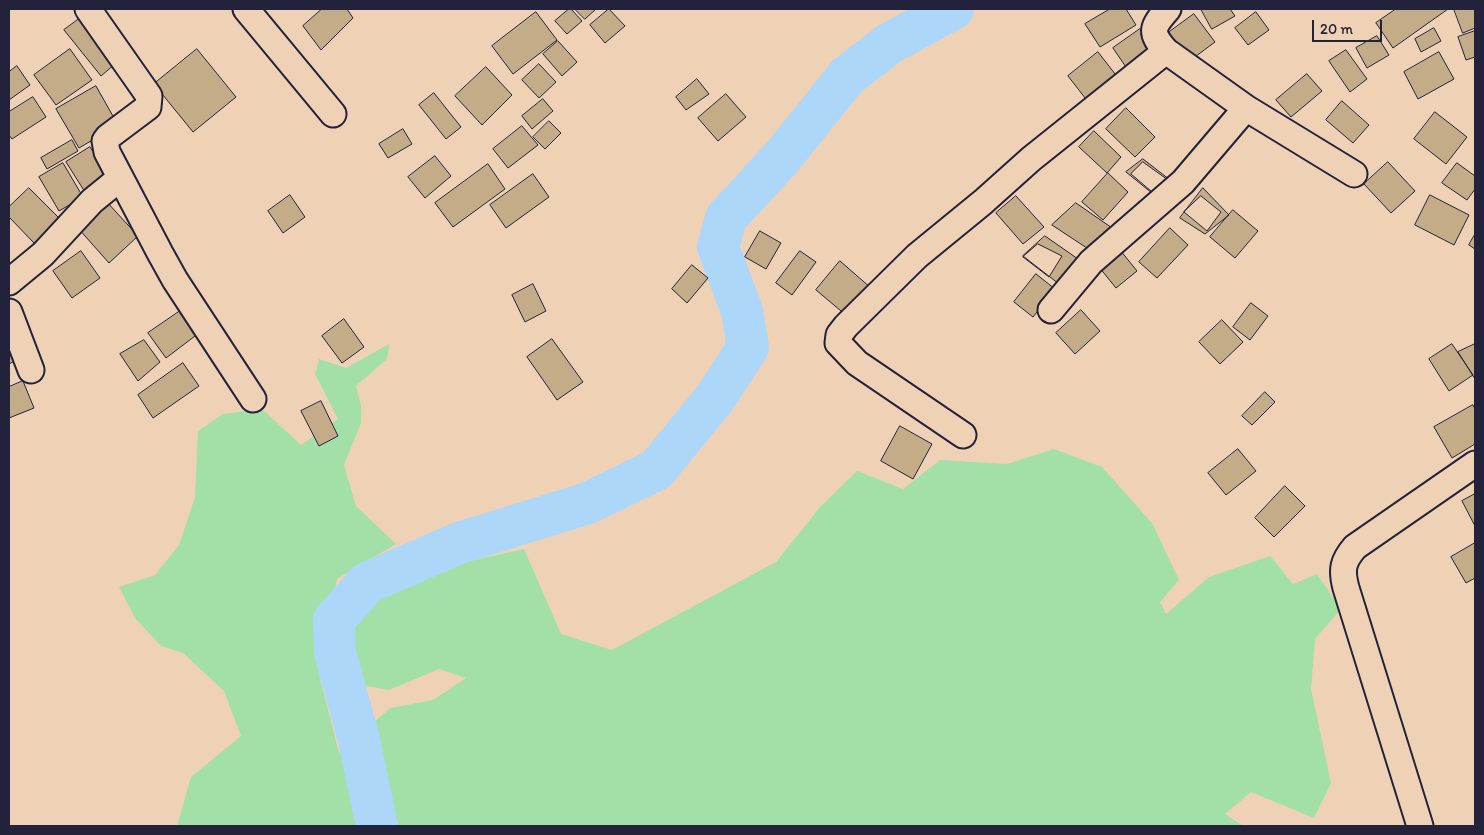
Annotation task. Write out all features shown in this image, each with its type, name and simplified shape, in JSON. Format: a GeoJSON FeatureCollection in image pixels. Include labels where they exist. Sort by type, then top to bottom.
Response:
{"type":"FeatureCollection","features":[{"type":"Feature","properties":{"kind":"street"},"geometry":{"type":"LineString","coordinates":[[88,9],[149,96],[150,102],[148,107],[106,141],[107,152],[119,179],[175,280],[253,398]]}},
{"type":"Feature","properties":{"kind":"street"},"geometry":{"type":"LineString","coordinates":[[246,9],[333,114]]}},
{"type":"Feature","properties":{"kind":"street"},"geometry":{"type":"LineString","coordinates":[[1168,9],[1154,26],[1153,32],[1158,42],[1166,51],[1246,108],[1354,174]]}},
{"type":"Feature","properties":{"kind":"street"},"geometry":{"type":"LineString","coordinates":[[963,435],[857,363],[838,343],[839,335],[865,306],[917,256],[983,202],[1031,159],[1166,51]]}},
{"type":"Feature","properties":{"kind":"street"},"geometry":{"type":"LineString","coordinates":[[1051,310],[1091,262],[1182,182],[1246,108]]}},
{"type":"Feature","properties":{"kind":"street"},"geometry":{"type":"LineString","coordinates":[[9,282],[43,254],[92,201],[119,179]]}},
{"type":"Feature","properties":{"kind":"street"},"geometry":{"type":"LineString","coordinates":[[9,312],[31,370]]}},
{"type":"Feature","properties":{"kind":"street"},"geometry":{"type":"LineString","coordinates":[[1420,826],[1346,588],[1342,566],[1355,547],[1465,471]]}},
{"type":"Feature","properties":{"kind":"green space"},"geometry":{"type":"Polygon","coordinates":[[[389,344],[387,359],[356,386],[361,405],[361,423],[344,465],[356,506],[396,544],[337,579],[320,678],[339,753],[390,708],[433,700],[466,678],[439,669],[389,690],[357,684],[349,640],[360,612],[429,570],[524,549],[561,634],[612,650],[776,562],[820,507],[857,471],[903,489],[940,460],[1007,464],[1054,449],[1102,467],[1152,523],[1179,580],[1160,602],[1166,614],[1209,577],[1270,556],[1293,584],[1317,574],[1341,609],[1315,639],[1311,689],[1331,783],[1314,818],[1251,792],[1225,814],[1243,826],[177,826],[191,777],[241,736],[224,691],[183,653],[161,646],[135,618],[119,587],[155,575],[179,545],[195,497],[198,431],[223,414],[262,409],[301,445],[338,419],[315,374],[319,359],[346,368],[389,344]]]}},
{"type":"Feature","properties":{"kind":"building"},"geometry":{"type":"Polygon","coordinates":[[[322,9],[347,9],[353,18],[321,50],[303,26],[322,9]]]}},
{"type":"Feature","properties":{"kind":"building"},"geometry":{"type":"Polygon","coordinates":[[[569,9],[582,21],[567,34],[555,21],[569,9]]]}},
{"type":"Feature","properties":{"kind":"building"},"geometry":{"type":"Polygon","coordinates":[[[575,9],[596,9],[585,19],[575,9]]]}},
{"type":"Feature","properties":{"kind":"building"},"geometry":{"type":"Polygon","coordinates":[[[609,9],[625,26],[605,43],[590,25],[609,9]]]}},
{"type":"Feature","properties":{"kind":"building"},"geometry":{"type":"Polygon","coordinates":[[[1110,9],[1126,9],[1136,25],[1100,47],[1085,24],[1110,9]]]}},
{"type":"Feature","properties":{"kind":"building"},"geometry":{"type":"Polygon","coordinates":[[[1201,9],[1230,9],[1235,16],[1212,29],[1201,9]]]}},
{"type":"Feature","properties":{"kind":"building"},"geometry":{"type":"Polygon","coordinates":[[[1396,9],[1448,9],[1393,48],[1376,23],[1396,9]]]}},
{"type":"Feature","properties":{"kind":"building"},"geometry":{"type":"Polygon","coordinates":[[[1454,9],[1475,9],[1475,28],[1463,33],[1454,9]]]}},
{"type":"Feature","properties":{"kind":"building"},"geometry":{"type":"Polygon","coordinates":[[[536,12],[557,40],[513,74],[492,46],[536,12]]]}},
{"type":"Feature","properties":{"kind":"building"},"geometry":{"type":"Polygon","coordinates":[[[1256,12],[1269,30],[1248,45],[1235,28],[1256,12]]]}},
{"type":"Feature","properties":{"kind":"building"},"geometry":{"type":"Polygon","coordinates":[[[1194,14],[1215,42],[1188,62],[1168,33],[1194,14]]]}},
{"type":"Feature","properties":{"kind":"building"},"geometry":{"type":"Polygon","coordinates":[[[79,19],[115,64],[101,76],[64,30],[79,19]]]}},
{"type":"Feature","properties":{"kind":"building"},"geometry":{"type":"Polygon","coordinates":[[[1434,28],[1441,41],[1421,52],[1415,39],[1434,28]]]}},
{"type":"Feature","properties":{"kind":"building"},"geometry":{"type":"Polygon","coordinates":[[[1140,29],[1157,53],[1130,73],[1113,48],[1140,29]]]}},
{"type":"Feature","properties":{"kind":"building"},"geometry":{"type":"Polygon","coordinates":[[[1475,31],[1475,57],[1466,60],[1458,37],[1475,31]]]}},
{"type":"Feature","properties":{"kind":"building"},"geometry":{"type":"Polygon","coordinates":[[[1377,36],[1389,55],[1367,68],[1356,48],[1377,36]]]}},
{"type":"Feature","properties":{"kind":"building"},"geometry":{"type":"Polygon","coordinates":[[[558,41],[577,62],[562,76],[543,54],[558,41]]]}},
{"type":"Feature","properties":{"kind":"building"},"geometry":{"type":"Polygon","coordinates":[[[70,49],[92,80],[56,105],[34,75],[70,49]]]}},
{"type":"Feature","properties":{"kind":"building"},"geometry":{"type":"Polygon","coordinates":[[[197,49],[236,97],[193,132],[154,84],[197,49]]]}},
{"type":"Feature","properties":{"kind":"building"},"geometry":{"type":"Polygon","coordinates":[[[1346,50],[1367,79],[1350,92],[1329,61],[1346,50]]]}},
{"type":"Feature","properties":{"kind":"building"},"geometry":{"type":"Polygon","coordinates":[[[1098,52],[1119,79],[1089,103],[1068,76],[1098,52]]]}},
{"type":"Feature","properties":{"kind":"building"},"geometry":{"type":"Polygon","coordinates":[[[1439,52],[1454,79],[1418,99],[1404,72],[1439,52]]]}},
{"type":"Feature","properties":{"kind":"building"},"geometry":{"type":"Polygon","coordinates":[[[539,64],[556,82],[539,98],[522,80],[539,64]]]}},
{"type":"Feature","properties":{"kind":"building"},"geometry":{"type":"Polygon","coordinates":[[[17,66],[30,85],[9,100],[9,72],[17,66]]]}},
{"type":"Feature","properties":{"kind":"building"},"geometry":{"type":"Polygon","coordinates":[[[486,67],[512,95],[482,125],[455,96],[486,67]]]}},
{"type":"Feature","properties":{"kind":"building"},"geometry":{"type":"Polygon","coordinates":[[[1307,74],[1322,91],[1291,117],[1276,100],[1307,74]]]}},
{"type":"Feature","properties":{"kind":"building"},"geometry":{"type":"Polygon","coordinates":[[[697,79],[709,94],[686,110],[676,97],[697,79]]]}},
{"type":"Feature","properties":{"kind":"building"},"geometry":{"type":"Polygon","coordinates":[[[96,86],[118,125],[79,148],[56,109],[96,86]]]}},
{"type":"Feature","properties":{"kind":"building"},"geometry":{"type":"Polygon","coordinates":[[[434,93],[461,127],[446,139],[419,105],[434,93]]]}},
{"type":"Feature","properties":{"kind":"building"},"geometry":{"type":"Polygon","coordinates":[[[726,94],[746,117],[718,141],[698,118],[726,94]]]}},
{"type":"Feature","properties":{"kind":"building"},"geometry":{"type":"Polygon","coordinates":[[[33,97],[46,117],[12,139],[9,135],[9,112],[33,97]]]}},
{"type":"Feature","properties":{"kind":"building"},"geometry":{"type":"Polygon","coordinates":[[[543,99],[553,111],[532,129],[522,116],[543,99]]]}},
{"type":"Feature","properties":{"kind":"building"},"geometry":{"type":"Polygon","coordinates":[[[1342,101],[1369,125],[1353,143],[1326,120],[1342,101]]]}},
{"type":"Feature","properties":{"kind":"building"},"geometry":{"type":"Polygon","coordinates":[[[1126,108],[1155,137],[1135,157],[1106,129],[1126,108]]]}},
{"type":"Feature","properties":{"kind":"building"},"geometry":{"type":"Polygon","coordinates":[[[1435,112],[1467,137],[1446,164],[1414,139],[1435,112]]]}},
{"type":"Feature","properties":{"kind":"building"},"geometry":{"type":"Polygon","coordinates":[[[549,121],[561,133],[545,149],[533,137],[549,121]]]}},
{"type":"Feature","properties":{"kind":"building"},"geometry":{"type":"Polygon","coordinates":[[[522,126],[538,145],[508,168],[493,149],[522,126]]]}},
{"type":"Feature","properties":{"kind":"building"},"geometry":{"type":"Polygon","coordinates":[[[403,129],[412,144],[388,158],[379,144],[403,129]]]}},
{"type":"Feature","properties":{"kind":"building"},"geometry":{"type":"Polygon","coordinates":[[[1094,131],[1121,157],[1107,173],[1079,147],[1094,131]]]}},
{"type":"Feature","properties":{"kind":"building"},"geometry":{"type":"Polygon","coordinates":[[[72,140],[78,151],[47,169],[41,158],[72,140]]]}},
{"type":"Feature","properties":{"kind":"building"},"geometry":{"type":"Polygon","coordinates":[[[90,147],[109,176],[85,192],[66,162],[90,147]]]}},
{"type":"Feature","properties":{"kind":"building"},"geometry":{"type":"Polygon","coordinates":[[[435,156],[451,176],[425,198],[408,177],[435,156]]]}},
{"type":"Feature","properties":{"kind":"building"},"geometry":{"type":"Polygon","coordinates":[[[1143,159],[1174,183],[1158,198],[1126,172],[1143,159]]]}},
{"type":"Feature","properties":{"kind":"building"},"geometry":{"type":"Polygon","coordinates":[[[1143,162],[1168,180],[1158,197],[1131,174],[1143,162]]]}},
{"type":"Feature","properties":{"kind":"building"},"geometry":{"type":"Polygon","coordinates":[[[1388,162],[1415,191],[1391,213],[1364,184],[1388,162]]]}},
{"type":"Feature","properties":{"kind":"building"},"geometry":{"type":"Polygon","coordinates":[[[63,163],[83,197],[59,211],[39,177],[63,163]]]}},
{"type":"Feature","properties":{"kind":"building"},"geometry":{"type":"Polygon","coordinates":[[[1457,163],[1475,176],[1475,189],[1467,200],[1442,183],[1457,163]]]}},
{"type":"Feature","properties":{"kind":"building"},"geometry":{"type":"Polygon","coordinates":[[[488,164],[505,189],[453,227],[435,203],[488,164]]]}},
{"type":"Feature","properties":{"kind":"building"},"geometry":{"type":"Polygon","coordinates":[[[1108,173],[1128,192],[1103,220],[1082,202],[1108,173]]]}},
{"type":"Feature","properties":{"kind":"building"},"geometry":{"type":"Polygon","coordinates":[[[533,174],[549,197],[506,228],[490,205],[533,174]]]}},
{"type":"Feature","properties":{"kind":"building"},"geometry":{"type":"Polygon","coordinates":[[[29,188],[59,218],[34,243],[9,217],[9,207],[29,188]]]}},
{"type":"Feature","properties":{"kind":"building"},"geometry":{"type":"Polygon","coordinates":[[[1203,188],[1229,215],[1205,234],[1180,218],[1203,188]]]}},
{"type":"Feature","properties":{"kind":"building"},"geometry":{"type":"Polygon","coordinates":[[[290,195],[305,217],[283,233],[268,211],[290,195]]]}},
{"type":"Feature","properties":{"kind":"building"},"geometry":{"type":"Polygon","coordinates":[[[1430,195],[1469,215],[1454,245],[1415,225],[1430,195]]]}},
{"type":"Feature","properties":{"kind":"building"},"geometry":{"type":"Polygon","coordinates":[[[1016,196],[1044,227],[1023,244],[996,213],[1016,196]]]}},
{"type":"Feature","properties":{"kind":"building"},"geometry":{"type":"Polygon","coordinates":[[[1201,196],[1221,212],[1207,231],[1184,212],[1201,196]]]}},
{"type":"Feature","properties":{"kind":"building"},"geometry":{"type":"Polygon","coordinates":[[[106,201],[138,236],[109,263],[77,227],[106,201]]]}},
{"type":"Feature","properties":{"kind":"building"},"geometry":{"type":"Polygon","coordinates":[[[1076,203],[1115,230],[1093,252],[1052,225],[1076,203]]]}},
{"type":"Feature","properties":{"kind":"building"},"geometry":{"type":"Polygon","coordinates":[[[1233,210],[1258,231],[1235,258],[1210,237],[1233,210]]]}},
{"type":"Feature","properties":{"kind":"building"},"geometry":{"type":"Polygon","coordinates":[[[1170,228],[1188,245],[1157,278],[1139,262],[1170,228]]]}},
{"type":"Feature","properties":{"kind":"building"},"geometry":{"type":"Polygon","coordinates":[[[760,231],[781,243],[766,269],[745,257],[760,231]]]}},
{"type":"Feature","properties":{"kind":"building"},"geometry":{"type":"Polygon","coordinates":[[[1475,234],[1475,249],[1469,245],[1475,234]]]}},
{"type":"Feature","properties":{"kind":"building"},"geometry":{"type":"Polygon","coordinates":[[[1045,236],[1078,259],[1059,284],[1023,256],[1045,236]]]}},
{"type":"Feature","properties":{"kind":"building"},"geometry":{"type":"Polygon","coordinates":[[[1038,244],[1062,256],[1049,277],[1023,257],[1038,244]]]}},
{"type":"Feature","properties":{"kind":"building"},"geometry":{"type":"Polygon","coordinates":[[[1120,250],[1137,271],[1116,288],[1099,267],[1120,250]]]}},
{"type":"Feature","properties":{"kind":"building"},"geometry":{"type":"Polygon","coordinates":[[[81,251],[100,278],[72,298],[53,271],[81,251]]]}},
{"type":"Feature","properties":{"kind":"building"},"geometry":{"type":"Polygon","coordinates":[[[800,251],[816,262],[792,295],[776,283],[800,251]]]}},
{"type":"Feature","properties":{"kind":"building"},"geometry":{"type":"Polygon","coordinates":[[[840,261],[871,288],[847,316],[816,290],[840,261]]]}},
{"type":"Feature","properties":{"kind":"building"},"geometry":{"type":"Polygon","coordinates":[[[692,265],[708,278],[687,303],[672,289],[692,265]]]}},
{"type":"Feature","properties":{"kind":"building"},"geometry":{"type":"Polygon","coordinates":[[[1036,274],[1055,289],[1033,317],[1014,302],[1036,274]]]}},
{"type":"Feature","properties":{"kind":"building"},"geometry":{"type":"Polygon","coordinates":[[[533,284],[546,311],[525,322],[512,295],[533,284]]]}},
{"type":"Feature","properties":{"kind":"building"},"geometry":{"type":"Polygon","coordinates":[[[1251,303],[1268,316],[1250,340],[1233,327],[1251,303]]]}},
{"type":"Feature","properties":{"kind":"building"},"geometry":{"type":"Polygon","coordinates":[[[183,309],[199,333],[166,358],[148,333],[183,309]]]}},
{"type":"Feature","properties":{"kind":"building"},"geometry":{"type":"Polygon","coordinates":[[[1081,310],[1100,331],[1075,354],[1056,333],[1081,310]]]}},
{"type":"Feature","properties":{"kind":"building"},"geometry":{"type":"Polygon","coordinates":[[[344,319],[364,347],[342,363],[322,336],[344,319]]]}},
{"type":"Feature","properties":{"kind":"building"},"geometry":{"type":"Polygon","coordinates":[[[1222,320],[1243,342],[1220,364],[1199,342],[1222,320]]]}},
{"type":"Feature","properties":{"kind":"building"},"geometry":{"type":"Polygon","coordinates":[[[9,337],[24,356],[9,364],[9,337]]]}},
{"type":"Feature","properties":{"kind":"building"},"geometry":{"type":"Polygon","coordinates":[[[552,339],[583,382],[557,400],[527,357],[552,339]]]}},
{"type":"Feature","properties":{"kind":"building"},"geometry":{"type":"Polygon","coordinates":[[[144,340],[160,362],[138,381],[120,354],[144,340]]]}},
{"type":"Feature","properties":{"kind":"building"},"geometry":{"type":"Polygon","coordinates":[[[1452,344],[1473,375],[1449,391],[1429,359],[1452,344]]]}},
{"type":"Feature","properties":{"kind":"building"},"geometry":{"type":"Polygon","coordinates":[[[1475,344],[1475,379],[1458,352],[1475,344]]]}},
{"type":"Feature","properties":{"kind":"building"},"geometry":{"type":"Polygon","coordinates":[[[183,363],[199,386],[153,418],[138,395],[183,363]]]}},
{"type":"Feature","properties":{"kind":"building"},"geometry":{"type":"Polygon","coordinates":[[[23,381],[34,408],[9,418],[9,387],[23,381]]]}},
{"type":"Feature","properties":{"kind":"building"},"geometry":{"type":"Polygon","coordinates":[[[1265,392],[1275,402],[1252,425],[1242,416],[1265,392]]]}},
{"type":"Feature","properties":{"kind":"building"},"geometry":{"type":"Polygon","coordinates":[[[321,401],[338,436],[319,446],[301,411],[321,401]]]}},
{"type":"Feature","properties":{"kind":"building"},"geometry":{"type":"Polygon","coordinates":[[[1473,405],[1475,409],[1475,444],[1452,458],[1434,427],[1473,405]]]}},
{"type":"Feature","properties":{"kind":"building"},"geometry":{"type":"Polygon","coordinates":[[[900,426],[932,444],[913,479],[881,461],[900,426]]]}},
{"type":"Feature","properties":{"kind":"building"},"geometry":{"type":"Polygon","coordinates":[[[1238,449],[1256,471],[1226,495],[1208,473],[1238,449]]]}},
{"type":"Feature","properties":{"kind":"building"},"geometry":{"type":"Polygon","coordinates":[[[1285,486],[1305,506],[1274,537],[1255,518],[1285,486]]]}},
{"type":"Feature","properties":{"kind":"building"},"geometry":{"type":"Polygon","coordinates":[[[1475,494],[1475,526],[1462,501],[1475,494]]]}},
{"type":"Feature","properties":{"kind":"building"},"geometry":{"type":"Polygon","coordinates":[[[1475,543],[1475,578],[1466,583],[1451,557],[1475,543]]]}},
{"type":"Feature","properties":{"kind":"waterway"},"geometry":{"type":"LineString","coordinates":[[377,826],[359,740],[335,652],[334,620],[367,583],[459,543],[588,503],[656,470],[715,398],[748,347],[742,311],[718,247],[726,218],[783,156],[847,76],[890,43],[953,9]]}}]}
